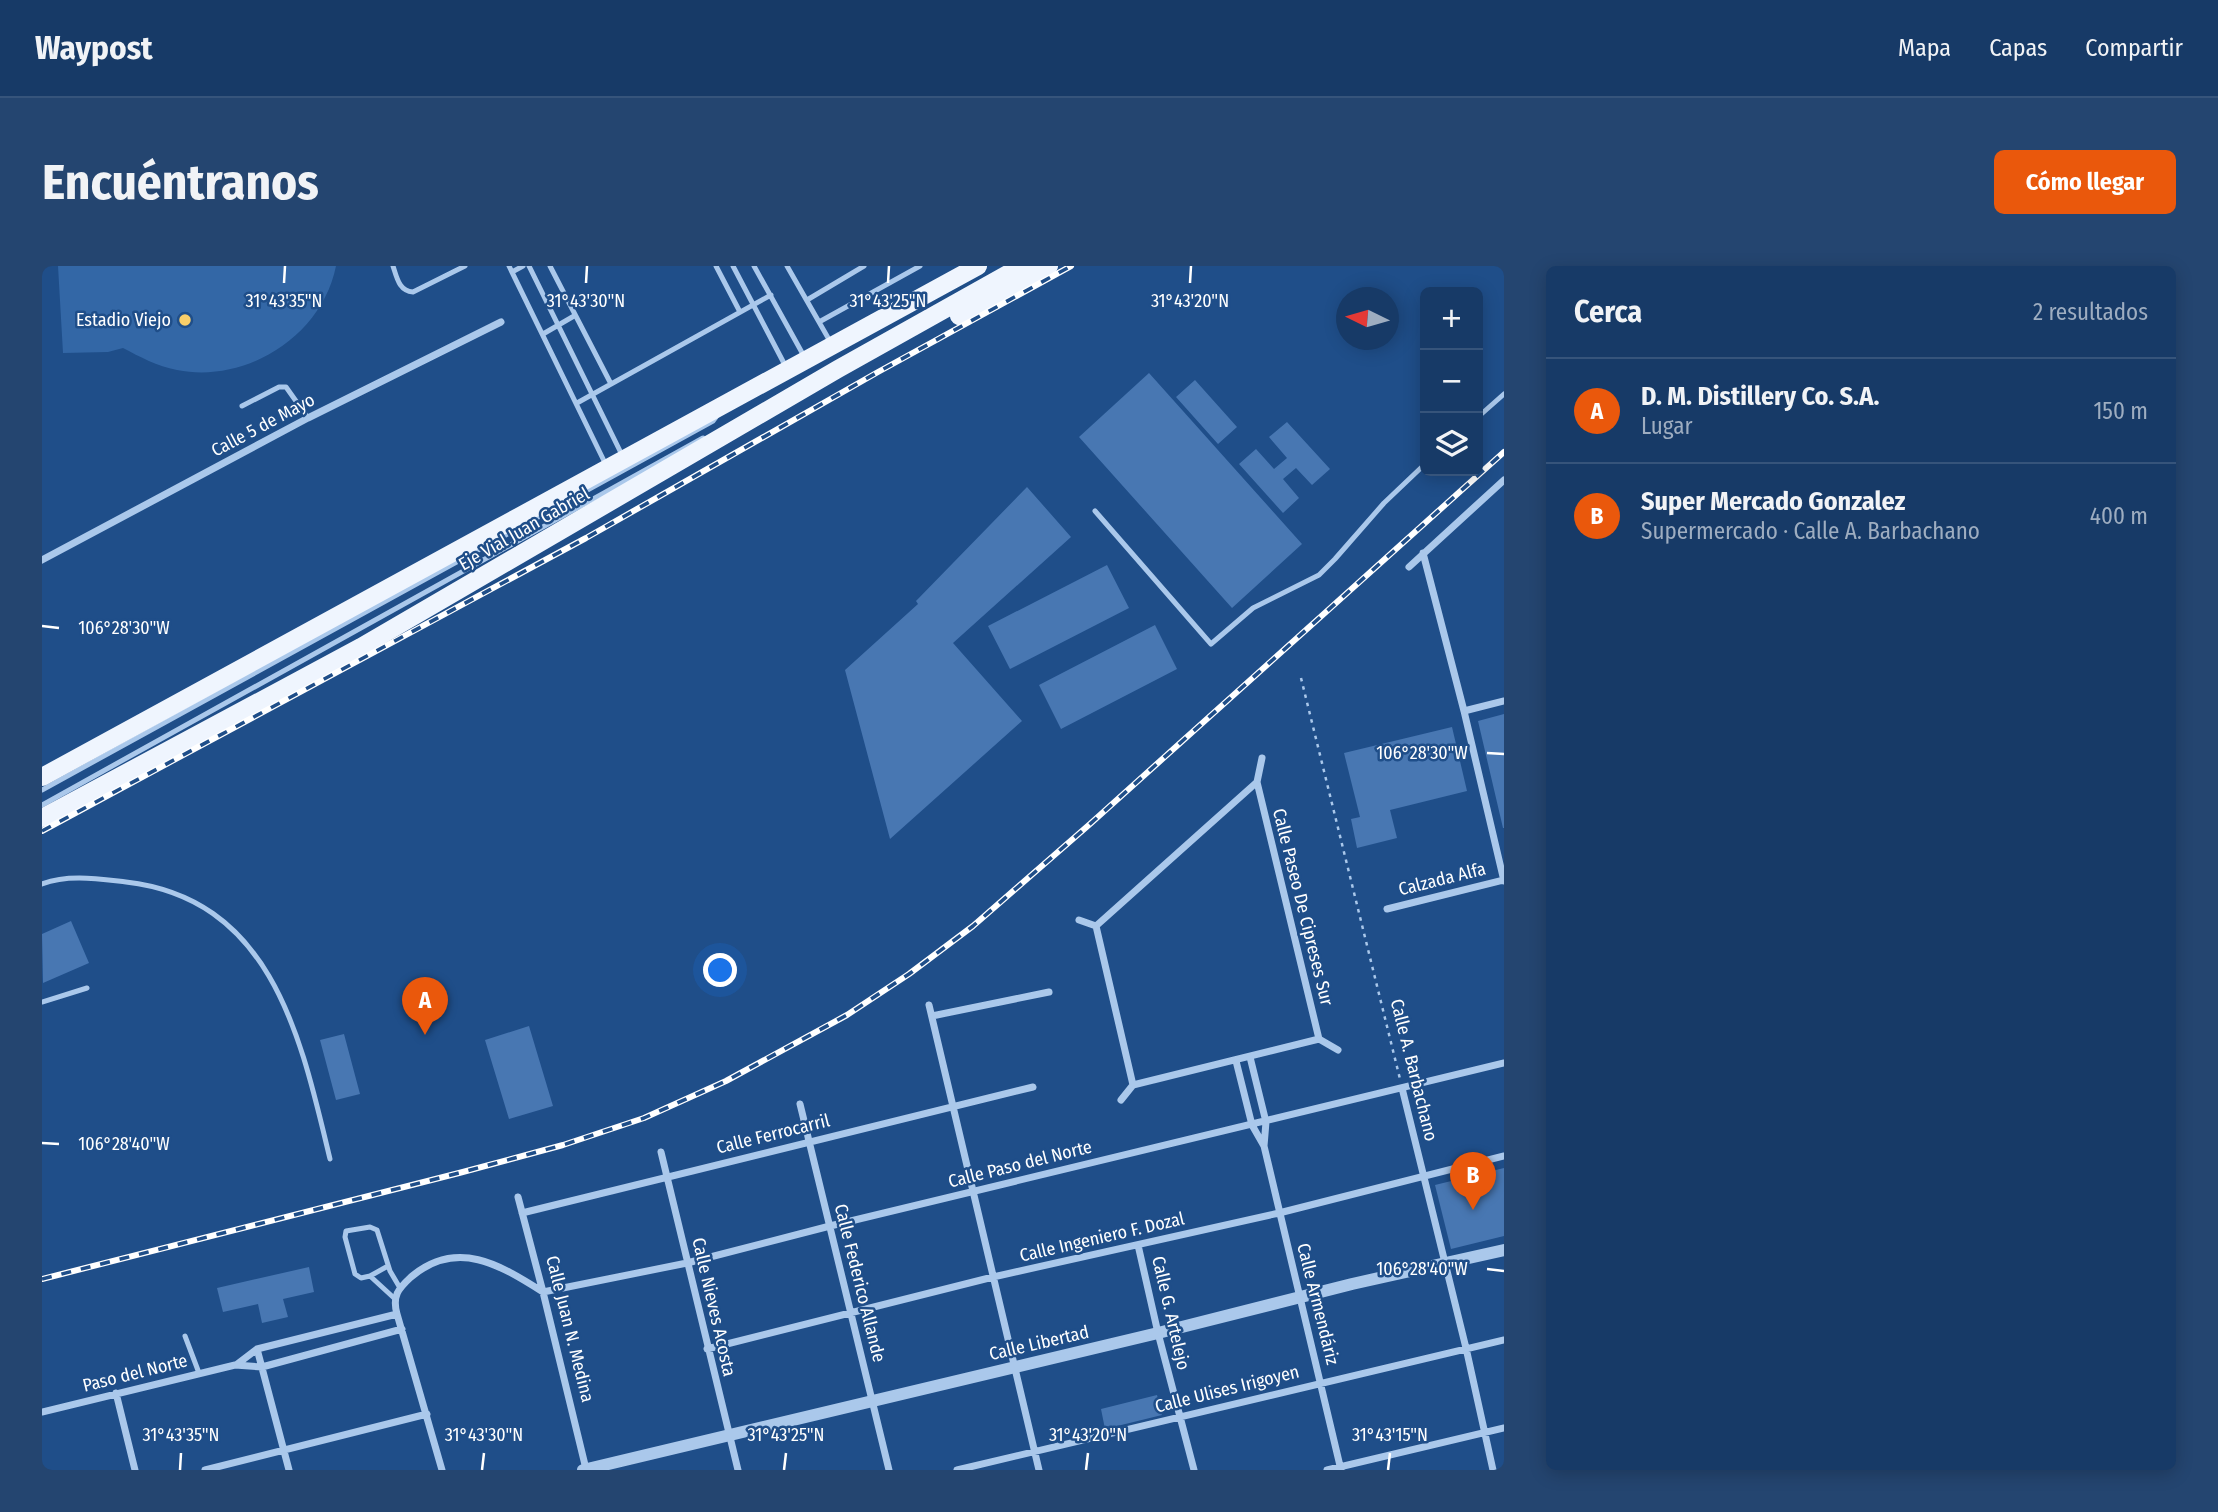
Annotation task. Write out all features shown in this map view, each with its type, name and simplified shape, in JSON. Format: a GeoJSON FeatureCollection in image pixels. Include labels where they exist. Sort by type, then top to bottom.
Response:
{"type":"FeatureCollection","features":[{"type":"Feature","properties":{"kind":"main road","name":"Eje Vial Juan Gabriel"},"geometry":{"type":"LineString","coordinates":[[42,777],[978,266]]}},
{"type":"Feature","properties":{"kind":"main road","name":"Eje Vial Juan Gabriel"},"geometry":{"type":"LineString","coordinates":[[42,818],[361,647],[838,369],[1022,266]]}},
{"type":"Feature","properties":{"kind":"main road"},"geometry":{"type":"LineString","coordinates":[[838,369],[904,346],[1049,266]]}},
{"type":"Feature","properties":{"kind":"street","name":"Calle 5 de Mayo"},"geometry":{"type":"LineString","coordinates":[[42,560],[308,418],[501,322]]}},
{"type":"Feature","properties":{"kind":"street"},"geometry":{"type":"LineString","coordinates":[[1409,567],[1504,480]]}},
{"type":"Feature","properties":{"kind":"street"},"geometry":{"type":"LineString","coordinates":[[1423,554],[1504,880]]}},
{"type":"Feature","properties":{"kind":"street"},"geometry":{"type":"LineString","coordinates":[[1464,711],[1504,701]]}},
{"type":"Feature","properties":{"kind":"street"},"geometry":{"type":"LineString","coordinates":[[1096,926],[1257,782],[1262,758]]}},
{"type":"Feature","properties":{"kind":"street","name":"Calle Paseo De Cipreses Sur"},"geometry":{"type":"LineString","coordinates":[[1257,782],[1319,1039]]}},
{"type":"Feature","properties":{"kind":"street","name":"Calzada Alfa"},"geometry":{"type":"LineString","coordinates":[[1387,909],[1504,880]]}},
{"type":"Feature","properties":{"kind":"street"},"geometry":{"type":"LineString","coordinates":[[1079,920],[1096,926]]}},
{"type":"Feature","properties":{"kind":"street"},"geometry":{"type":"LineString","coordinates":[[1096,926],[1133,1085]]}},
{"type":"Feature","properties":{"kind":"street"},"geometry":{"type":"LineString","coordinates":[[932,1016],[1049,992]]}},
{"type":"Feature","properties":{"kind":"street"},"geometry":{"type":"LineString","coordinates":[[929,1005],[1039,1470]]}},
{"type":"Feature","properties":{"kind":"street"},"geometry":{"type":"LineString","coordinates":[[1121,1100],[1133,1085],[1319,1039],[1339,1050]]}},
{"type":"Feature","properties":{"kind":"street","name":"Calle Armendáriz"},"geometry":{"type":"LineString","coordinates":[[1250,1057],[1266,1122],[1264,1146]]}},
{"type":"Feature","properties":{"kind":"street","name":"Calle Armendáriz"},"geometry":{"type":"LineString","coordinates":[[1236,1061],[1252,1125],[1264,1146],[1341,1468]]}},
{"type":"Feature","properties":{"kind":"street","name":"Calle Paso del Norte"},"geometry":{"type":"LineString","coordinates":[[544,1292],[687,1263],[1504,1063]]}},
{"type":"Feature","properties":{"kind":"street","name":"Calle Ferrocarril"},"geometry":{"type":"LineString","coordinates":[[522,1213],[1033,1087]]}},
{"type":"Feature","properties":{"kind":"street","name":"Calle A. Barbachano"},"geometry":{"type":"LineString","coordinates":[[1402,1088],[1493,1470]]}},
{"type":"Feature","properties":{"kind":"street","name":"Calle Federico Allande"},"geometry":{"type":"LineString","coordinates":[[800,1104],[890,1470]]}},
{"type":"Feature","properties":{"kind":"street","name":"Calle Nieves Acosta"},"geometry":{"type":"LineString","coordinates":[[661,1152],[738,1470]]}},
{"type":"Feature","properties":{"kind":"street","name":"Calle Ingeniero F. Dozal"},"geometry":{"type":"LineString","coordinates":[[707,1349],[993,1277],[1279,1213],[1504,1156]]}},
{"type":"Feature","properties":{"kind":"street","name":"Calle Juan N. Medina"},"geometry":{"type":"LineString","coordinates":[[518,1197],[544,1292],[585,1470]]}},
{"type":"Feature","properties":{"kind":"street","name":"Calle G. Artelejo"},"geometry":{"type":"LineString","coordinates":[[1138,1245],[1194,1470]]}},
{"type":"Feature","properties":{"kind":"street","name":"Calle Libertad"},"geometry":{"type":"LineString","coordinates":[[585,1470],[1504,1250]]}},
{"type":"Feature","properties":{"kind":"street"},"geometry":{"type":"LineString","coordinates":[[442,1470],[394,1298],[400,1288],[432,1263],[452,1257],[465,1257],[501,1268],[544,1292]]}},
{"type":"Feature","properties":{"kind":"street","name":"Paso del Norte"},"geometry":{"type":"LineString","coordinates":[[235,1365],[257,1349],[397,1314]]}},
{"type":"Feature","properties":{"kind":"street","name":"Paso del Norte"},"geometry":{"type":"LineString","coordinates":[[42,1412],[235,1365],[262,1367],[402,1329]]}},
{"type":"Feature","properties":{"kind":"street","name":"Calle Ulises Irigoyen"},"geometry":{"type":"LineString","coordinates":[[957,1470],[1504,1340]]}},
{"type":"Feature","properties":{"kind":"street"},"geometry":{"type":"LineString","coordinates":[[257,1349],[289,1470]]}},
{"type":"Feature","properties":{"kind":"street"},"geometry":{"type":"LineString","coordinates":[[116,1393],[135,1470]]}},
{"type":"Feature","properties":{"kind":"street"},"geometry":{"type":"LineString","coordinates":[[205,1470],[427,1414]]}},
{"type":"Feature","properties":{"kind":"street"},"geometry":{"type":"LineString","coordinates":[[1326,1470],[1504,1428]]}},
{"type":"Feature","properties":{"kind":"lane"},"geometry":{"type":"LineString","coordinates":[[393,266],[399,285],[408,292],[414,292],[465,266]]}},
{"type":"Feature","properties":{"kind":"lane"},"geometry":{"type":"LineString","coordinates":[[523,266],[511,269],[608,469]]}},
{"type":"Feature","properties":{"kind":"lane"},"geometry":{"type":"LineString","coordinates":[[529,266],[624,460]]}},
{"type":"Feature","properties":{"kind":"lane"},"geometry":{"type":"LineString","coordinates":[[550,266],[611,384]]}},
{"type":"Feature","properties":{"kind":"lane"},"geometry":{"type":"LineString","coordinates":[[716,266],[740,312]]}},
{"type":"Feature","properties":{"kind":"lane"},"geometry":{"type":"LineString","coordinates":[[733,266],[788,371]]}},
{"type":"Feature","properties":{"kind":"lane"},"geometry":{"type":"LineString","coordinates":[[754,266],[807,360]]}},
{"type":"Feature","properties":{"kind":"lane"},"geometry":{"type":"LineString","coordinates":[[788,266],[832,346]]}},
{"type":"Feature","properties":{"kind":"lane"},"geometry":{"type":"LineString","coordinates":[[807,300],[864,266]]}},
{"type":"Feature","properties":{"kind":"lane"},"geometry":{"type":"LineString","coordinates":[[819,322],[920,266]]}},
{"type":"Feature","properties":{"kind":"lane"},"geometry":{"type":"LineString","coordinates":[[577,403],[771,295]]}},
{"type":"Feature","properties":{"kind":"lane"},"geometry":{"type":"LineString","coordinates":[[543,334],[574,316]]}},
{"type":"Feature","properties":{"kind":"lane"},"geometry":{"type":"LineString","coordinates":[[242,406],[279,387],[286,387],[308,418]]}},
{"type":"Feature","properties":{"kind":"lane"},"geometry":{"type":"LineString","coordinates":[[1483,413],[1504,394]]}},
{"type":"Feature","properties":{"kind":"lane"},"geometry":{"type":"LineString","coordinates":[[42,790],[713,421],[723,406]]}},
{"type":"Feature","properties":{"kind":"lane"},"geometry":{"type":"LineString","coordinates":[[42,805],[709,435],[732,432]]}},
{"type":"Feature","properties":{"kind":"lane"},"geometry":{"type":"LineString","coordinates":[[1095,511],[1211,644],[1252,608],[1319,575],[1384,503],[1420,469]]}},
{"type":"Feature","properties":{"kind":"lane"},"geometry":{"type":"LineString","coordinates":[[42,884],[70,878],[144,884],[166,889],[191,900],[241,937],[260,960],[287,1008],[330,1159]]}},
{"type":"Feature","properties":{"kind":"lane"},"geometry":{"type":"LineString","coordinates":[[42,1002],[87,988]]}},
{"type":"Feature","properties":{"kind":"lane"},"geometry":{"type":"LineString","coordinates":[[388,1266],[370,1276],[360,1278],[353,1271],[345,1237],[349,1229],[370,1227],[377,1230],[388,1266],[400,1288]]}},
{"type":"Feature","properties":{"kind":"lane"},"geometry":{"type":"LineString","coordinates":[[370,1276],[394,1298]]}},
{"type":"Feature","properties":{"kind":"lane"},"geometry":{"type":"LineString","coordinates":[[185,1336],[199,1373]]}},
{"type":"Feature","properties":{"kind":"path","name":"Calle A. Barbachano"},"geometry":{"type":"LineString","coordinates":[[1301,678],[1402,1088]]}},
{"type":"Feature","properties":{"kind":"shaded area","name":"Estadio Viejo"},"geometry":{"type":"Polygon","coordinates":[[[58,266],[336,266],[328,291],[315,314],[298,333],[277,350],[254,362],[229,370],[203,372],[163,366],[123,348],[108,352],[63,353],[58,266]]]}},
{"type":"Feature","properties":{"kind":"building"},"geometry":{"type":"Polygon","coordinates":[[[1149,373],[1302,544],[1232,608],[1079,437],[1149,373]]]}},
{"type":"Feature","properties":{"kind":"building"},"geometry":{"type":"Polygon","coordinates":[[[1195,380],[1237,427],[1218,444],[1176,397],[1195,380]]]}},
{"type":"Feature","properties":{"kind":"building"},"geometry":{"type":"Polygon","coordinates":[[[1287,422],[1330,469],[1312,485],[1296,468],[1283,479],[1299,498],[1283,513],[1239,464],[1256,449],[1274,469],[1287,458],[1269,437],[1287,422]]]}},
{"type":"Feature","properties":{"kind":"building"},"geometry":{"type":"Polygon","coordinates":[[[1027,487],[1071,537],[953,643],[1022,721],[890,839],[845,670],[918,604],[916,601],[1027,487]]]}},
{"type":"Feature","properties":{"kind":"building"},"geometry":{"type":"Polygon","coordinates":[[[1107,565],[1129,608],[1010,669],[988,626],[1107,565]]]}},
{"type":"Feature","properties":{"kind":"building"},"geometry":{"type":"Polygon","coordinates":[[[1155,625],[1177,669],[1061,729],[1039,685],[1155,625]]]}},
{"type":"Feature","properties":{"kind":"building"},"geometry":{"type":"Polygon","coordinates":[[[1504,714],[1504,828],[1503,828],[1478,721],[1504,714]]]}},
{"type":"Feature","properties":{"kind":"building"},"geometry":{"type":"Polygon","coordinates":[[[1452,727],[1467,791],[1390,810],[1397,838],[1357,848],[1351,819],[1360,817],[1344,753],[1452,727]]]}},
{"type":"Feature","properties":{"kind":"building"},"geometry":{"type":"Polygon","coordinates":[[[71,921],[89,963],[43,983],[42,934],[71,921]]]}},
{"type":"Feature","properties":{"kind":"building"},"geometry":{"type":"Polygon","coordinates":[[[529,1026],[553,1106],[509,1119],[485,1040],[529,1026]]]}},
{"type":"Feature","properties":{"kind":"building"},"geometry":{"type":"Polygon","coordinates":[[[344,1034],[360,1094],[336,1100],[320,1040],[344,1034]]]}},
{"type":"Feature","properties":{"kind":"building"},"geometry":{"type":"Polygon","coordinates":[[[1504,1168],[1504,1236],[1451,1249],[1435,1185],[1504,1168]]]}},
{"type":"Feature","properties":{"kind":"building"},"geometry":{"type":"Polygon","coordinates":[[[309,1267],[314,1292],[283,1299],[288,1317],[262,1323],[258,1304],[223,1312],[217,1288],[309,1267]]]}},
{"type":"Feature","properties":{"kind":"building"},"geometry":{"type":"Polygon","coordinates":[[[1157,1395],[1162,1415],[1105,1429],[1101,1409],[1157,1395]]]}},
{"type":"Feature","properties":{"kind":"railway"},"geometry":{"type":"LineString","coordinates":[[42,831],[586,538],[1071,266]]}},
{"type":"Feature","properties":{"kind":"railway"},"geometry":{"type":"LineString","coordinates":[[42,1279],[563,1145],[644,1118],[726,1081],[847,1015],[909,974],[973,926],[1504,452]]}},
{"type":"Feature","properties":{"kind":"place","name":"Estadio Viejo"},"geometry":{"type":"Point","coordinates":[185,320]}},
{"type":"Feature","properties":{"kind":"place","name":"D. M. Distillery Co. S.A."},"geometry":{"type":"Point","coordinates":[425,1035]}},
{"type":"Feature","properties":{"kind":"place","name":"Super Mercado Gonzalez"},"geometry":{"type":"Point","coordinates":[1473,1210]}}]}
